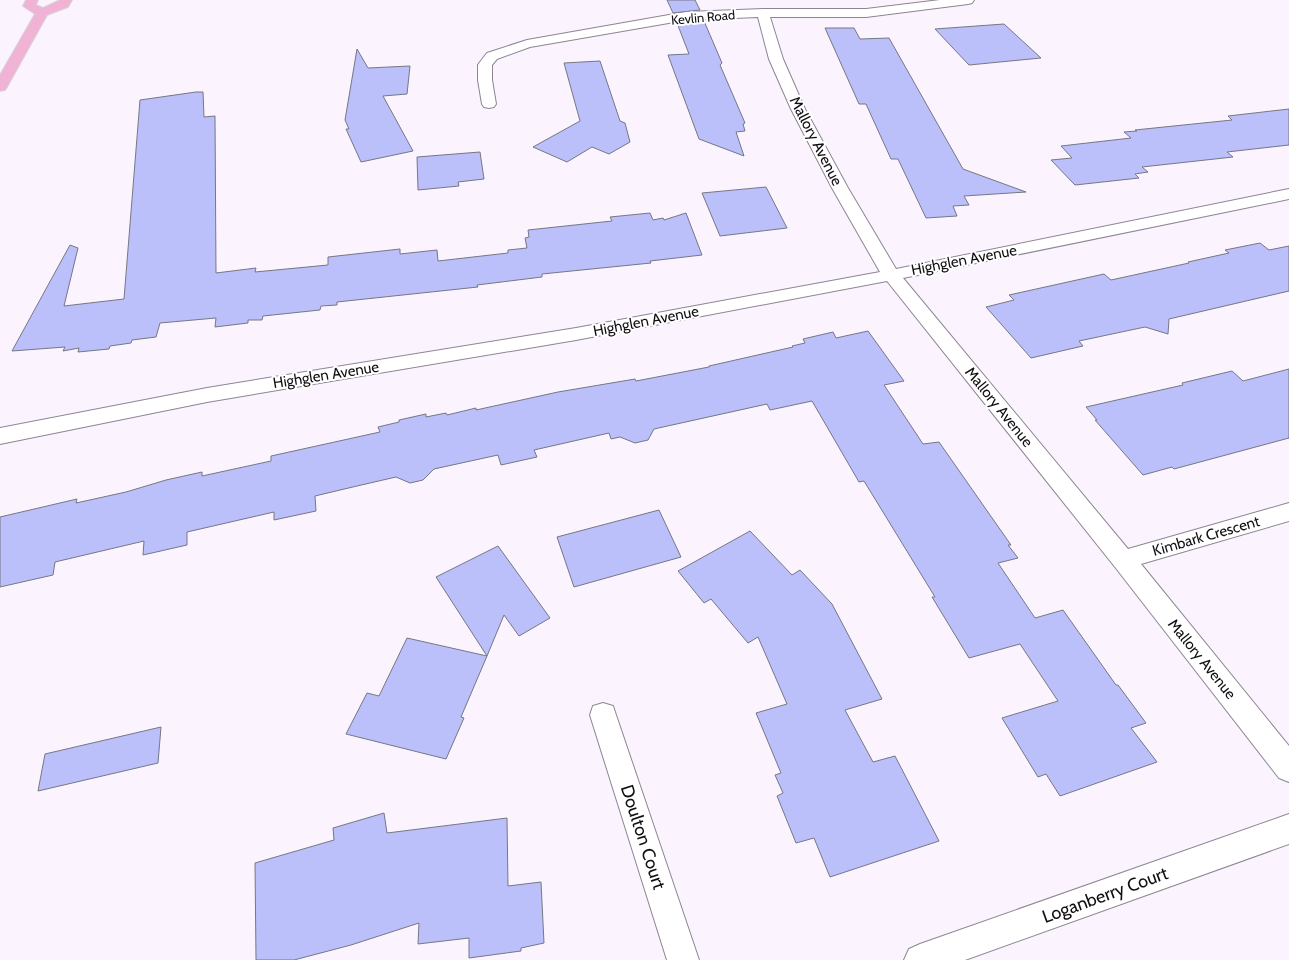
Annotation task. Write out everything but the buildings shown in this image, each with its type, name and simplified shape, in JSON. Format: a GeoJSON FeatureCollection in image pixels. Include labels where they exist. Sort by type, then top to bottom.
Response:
{"type":"FeatureCollection","features":[{"type":"Feature","properties":{"kind":"main road"},"geometry":{"type":"LineString","coordinates":[[32,0],[29,6],[42,13]]}},
{"type":"Feature","properties":{"kind":"main road"},"geometry":{"type":"LineString","coordinates":[[0,87],[42,13],[64,4],[66,0]]}},
{"type":"Feature","properties":{"kind":"street","name":"Kevlin Road"},"geometry":{"type":"LineString","coordinates":[[489,104],[485,80],[485,65],[492,56],[527,44],[686,16],[763,13],[866,13],[968,0]]}},
{"type":"Feature","properties":{"kind":"street","name":"Mallory Avenue"},"geometry":{"type":"LineString","coordinates":[[763,13],[776,59],[798,109],[840,188],[891,274],[1123,560],[1289,768]]}},
{"type":"Feature","properties":{"kind":"street","name":"Highglen Avenue"},"geometry":{"type":"LineString","coordinates":[[0,436],[207,395],[576,334],[891,274],[1289,194]]}},
{"type":"Feature","properties":{"kind":"street","name":"Kimbark Crescent"},"geometry":{"type":"LineString","coordinates":[[1123,560],[1289,512]]}},
{"type":"Feature","properties":{"kind":"street","name":"Doulton Court"},"geometry":{"type":"LineString","coordinates":[[603,715],[683,960]]}},
{"type":"Feature","properties":{"kind":"street","name":"Loganberry Court"},"geometry":{"type":"LineString","coordinates":[[920,960],[1289,829]]}}]}
